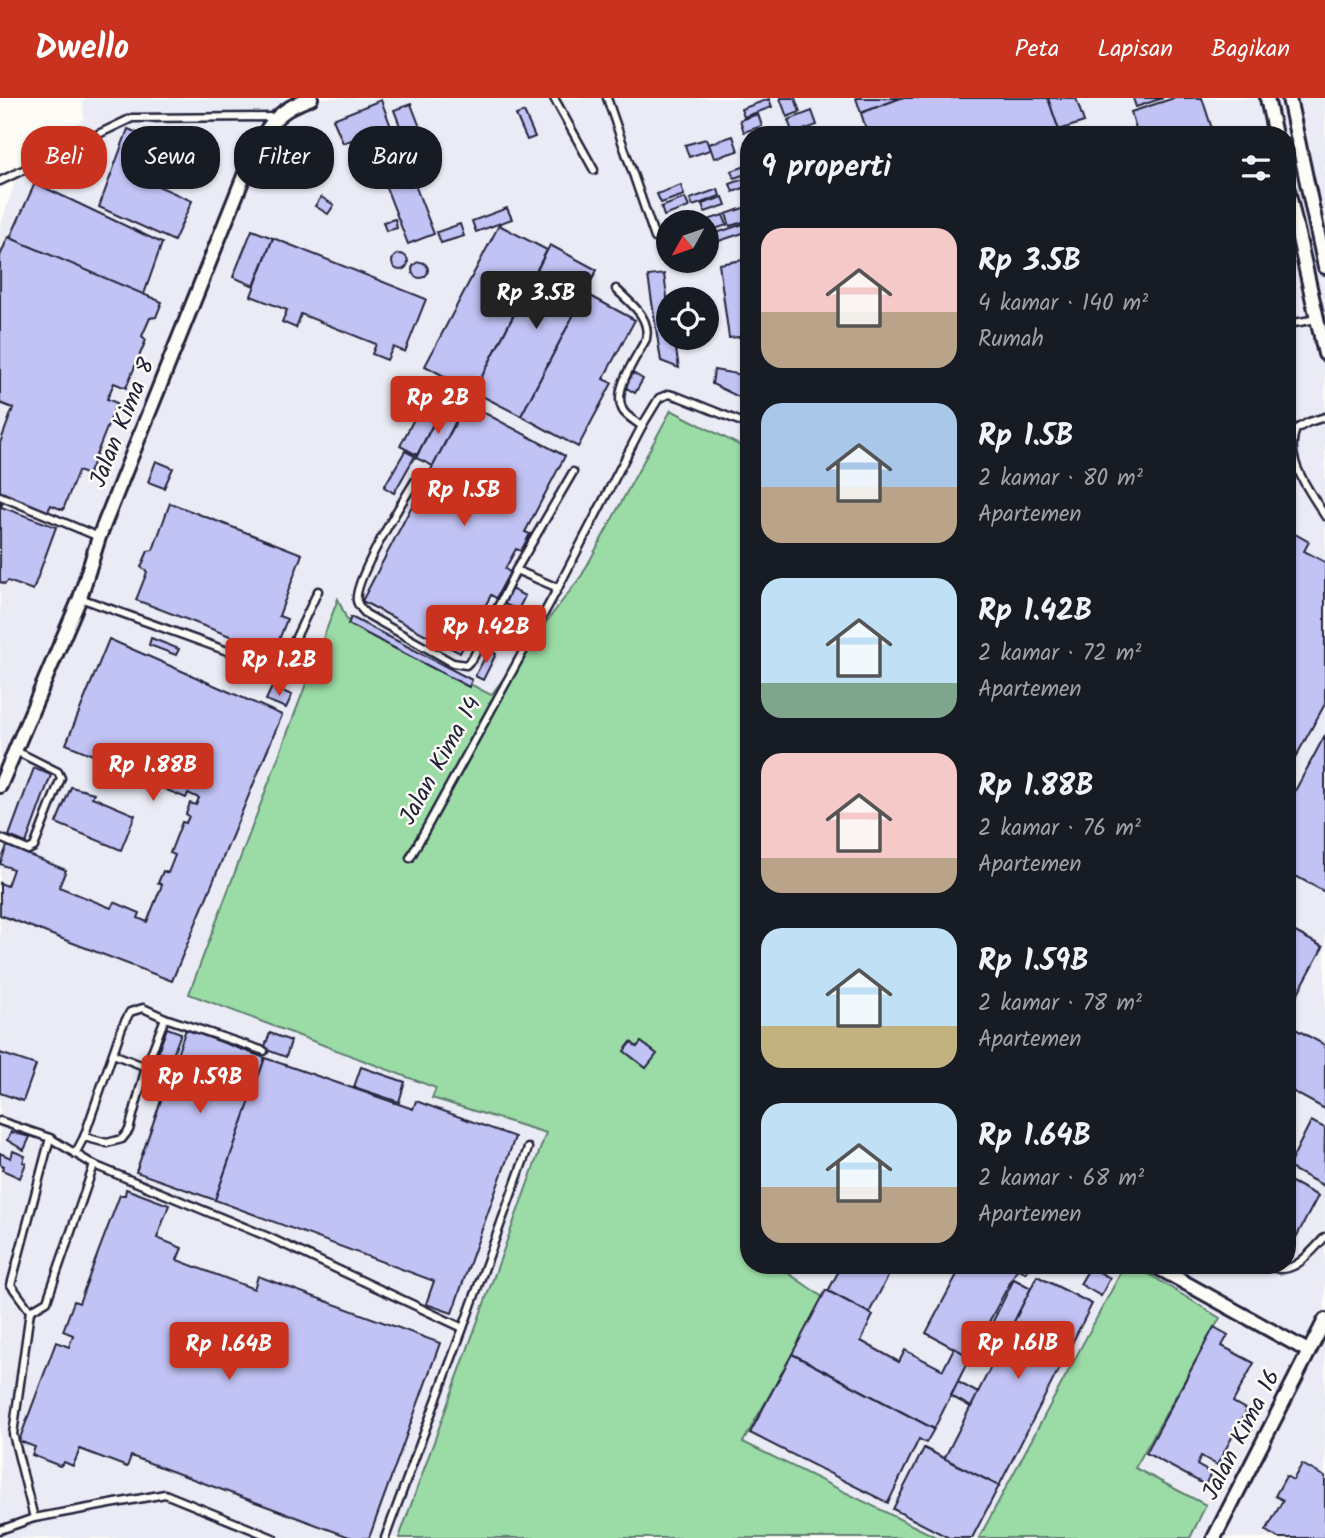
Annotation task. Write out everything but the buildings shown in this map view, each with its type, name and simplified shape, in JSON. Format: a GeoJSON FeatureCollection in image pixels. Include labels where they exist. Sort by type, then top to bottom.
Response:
{"type":"FeatureCollection","features":[{"type":"Feature","properties":{"kind":"street","name":"Jalan Kima 8"},"geometry":{"type":"LineString","coordinates":[[0,786],[80,598],[99,537],[256,146],[275,117],[285,109],[311,98]]}},
{"type":"Feature","properties":{"kind":"street"},"geometry":{"type":"LineString","coordinates":[[1267,98],[1274,126]]}},
{"type":"Feature","properties":{"kind":"street"},"geometry":{"type":"LineString","coordinates":[[1289,98],[1295,126]]}},
{"type":"Feature","properties":{"kind":"street"},"geometry":{"type":"LineString","coordinates":[[1296,131],[1325,267]]}},
{"type":"Feature","properties":{"kind":"street"},"geometry":{"type":"LineString","coordinates":[[1296,226],[1324,348]]}},
{"type":"Feature","properties":{"kind":"street"},"geometry":{"type":"LineString","coordinates":[[1169,1274],[1308,1351]]}},
{"type":"Feature","properties":{"kind":"street","name":"Jalan Kima 16"},"geometry":{"type":"LineString","coordinates":[[1214,1538],[1325,1320]]}},
{"type":"Feature","properties":{"kind":"lane"},"geometry":{"type":"LineString","coordinates":[[554,98],[594,170]]}},
{"type":"Feature","properties":{"kind":"lane"},"geometry":{"type":"LineString","coordinates":[[607,98],[655,238]]}},
{"type":"Feature","properties":{"kind":"lane"},"geometry":{"type":"LineString","coordinates":[[0,181],[132,118],[275,117]]}},
{"type":"Feature","properties":{"kind":"lane"},"geometry":{"type":"LineString","coordinates":[[1312,208],[1325,205]]}},
{"type":"Feature","properties":{"kind":"lane"},"geometry":{"type":"LineString","coordinates":[[616,289],[640,312],[648,331],[620,390],[620,402],[624,412],[642,426]]}},
{"type":"Feature","properties":{"kind":"lane"},"geometry":{"type":"LineString","coordinates":[[1296,323],[1317,319]]}},
{"type":"Feature","properties":{"kind":"lane","name":"Jalan Kima 14"},"geometry":{"type":"LineString","coordinates":[[410,858],[659,398],[669,394],[740,422]]}},
{"type":"Feature","properties":{"kind":"lane"},"geometry":{"type":"LineString","coordinates":[[1296,429],[1325,417]]}},
{"type":"Feature","properties":{"kind":"lane"},"geometry":{"type":"LineString","coordinates":[[1296,462],[1301,477],[1325,516]]}},
{"type":"Feature","properties":{"kind":"lane"},"geometry":{"type":"LineString","coordinates":[[415,481],[376,545],[356,594],[357,603],[366,614],[453,663],[466,666],[473,658],[516,570],[573,472]]}},
{"type":"Feature","properties":{"kind":"lane"},"geometry":{"type":"LineString","coordinates":[[0,496],[99,537]]}},
{"type":"Feature","properties":{"kind":"lane"},"geometry":{"type":"LineString","coordinates":[[516,570],[558,587]]}},
{"type":"Feature","properties":{"kind":"lane"},"geometry":{"type":"LineString","coordinates":[[80,598],[269,666],[277,666],[287,656],[318,591]]}},
{"type":"Feature","properties":{"kind":"lane"},"geometry":{"type":"LineString","coordinates":[[0,838],[28,850],[34,847],[61,778],[58,772],[14,750]]}},
{"type":"Feature","properties":{"kind":"lane"},"geometry":{"type":"LineString","coordinates":[[75,1154],[84,1137],[130,1013],[143,1008],[264,1051]]}},
{"type":"Feature","properties":{"kind":"lane"},"geometry":{"type":"LineString","coordinates":[[84,1137],[107,1143],[122,1139],[129,1130],[146,1067],[165,1018]]}},
{"type":"Feature","properties":{"kind":"lane"},"geometry":{"type":"LineString","coordinates":[[113,1054],[146,1067]]}},
{"type":"Feature","properties":{"kind":"lane"},"geometry":{"type":"LineString","coordinates":[[0,1121],[50,1138],[94,1165],[266,1236],[463,1328]]}},
{"type":"Feature","properties":{"kind":"lane"},"geometry":{"type":"LineString","coordinates":[[34,1518],[13,1434],[30,1311],[11,1285],[50,1138]]}},
{"type":"Feature","properties":{"kind":"lane"},"geometry":{"type":"LineString","coordinates":[[385,1538],[528,1148]]}},
{"type":"Feature","properties":{"kind":"lane"},"geometry":{"type":"LineString","coordinates":[[30,1311],[47,1301],[94,1165]]}},
{"type":"Feature","properties":{"kind":"lane"},"geometry":{"type":"LineString","coordinates":[[1296,1264],[1325,1237]]}},
{"type":"Feature","properties":{"kind":"lane"},"geometry":{"type":"LineString","coordinates":[[0,1530],[34,1518],[164,1494],[273,1538]]}},
{"type":"Feature","properties":{"kind":"shaded area"},"geometry":{"type":"Polygon","coordinates":[[[85,98],[1325,98],[1325,1538],[1190,1538],[1206,1505],[1135,1468],[1220,1318],[1149,1274],[1296,1274],[1296,126],[740,126],[740,445],[670,410],[582,575],[491,695],[347,620],[337,600],[189,993],[436,1088],[432,1098],[546,1133],[399,1538],[0,1538],[0,226],[21,165],[21,189],[107,189],[107,126],[72,126],[84,120],[85,98]]]}},
{"type":"Feature","properties":{"kind":"shaded area"},"geometry":{"type":"Polygon","coordinates":[[[790,1274],[1120,1274],[979,1538],[938,1538],[743,1442],[824,1298],[790,1274]]]}},
{"type":"Feature","properties":{"kind":"green space"},"geometry":{"type":"Polygon","coordinates":[[[671,410],[740,445],[740,1274],[790,1274],[824,1298],[743,1442],[938,1538],[399,1538],[546,1133],[432,1098],[436,1088],[189,994],[338,599],[347,620],[491,695],[582,575],[671,410]]]}},
{"type":"Feature","properties":{"kind":"green space"},"geometry":{"type":"Polygon","coordinates":[[[1120,1274],[1149,1274],[1220,1318],[1135,1468],[1206,1505],[1190,1538],[979,1538],[1120,1274]]]}}]}
